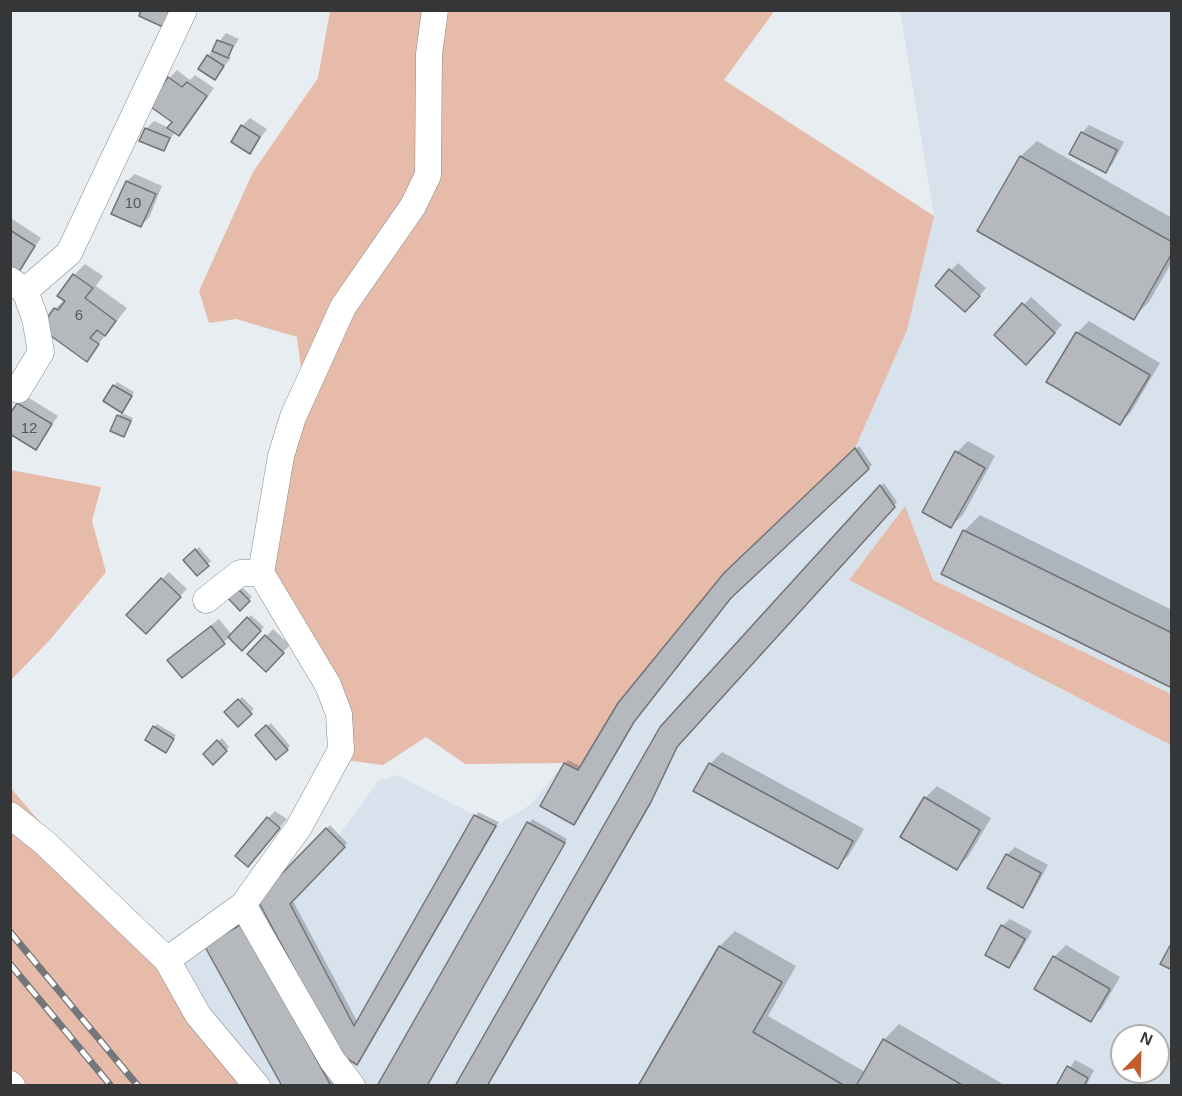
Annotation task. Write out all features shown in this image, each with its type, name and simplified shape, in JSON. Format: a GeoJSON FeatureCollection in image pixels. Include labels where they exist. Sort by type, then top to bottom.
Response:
{"type":"FeatureCollection","features":[{"type":"Feature","properties":{"kind":"street"},"geometry":{"type":"LineString","coordinates":[[18,390],[41,352],[35,318],[18,286],[69,253],[184,10]]}},
{"type":"Feature","properties":{"kind":"street"},"geometry":{"type":"LineString","coordinates":[[167,960],[243,905],[299,827],[341,750],[339,714],[328,685],[261,573],[281,456],[302,396],[343,307],[413,206],[428,175],[429,54],[435,10]]}},
{"type":"Feature","properties":{"kind":"street"},"geometry":{"type":"LineString","coordinates":[[206,600],[240,573],[261,573]]}},
{"type":"Feature","properties":{"kind":"street"},"geometry":{"type":"LineString","coordinates":[[10,815],[45,843],[167,960],[198,1015],[257,1086]]}},
{"type":"Feature","properties":{"kind":"street"},"geometry":{"type":"LineString","coordinates":[[243,905],[332,1060],[352,1086]]}},
{"type":"Feature","properties":{"kind":"shaded area"},"geometry":{"type":"Polygon","coordinates":[[[330,11],[772,11],[773,13],[724,80],[934,216],[907,330],[855,448],[578,770],[564,763],[465,764],[426,737],[383,765],[345,760],[270,572],[302,376],[297,337],[236,319],[209,323],[199,291],[253,172],[318,78],[330,11]]]}},
{"type":"Feature","properties":{"kind":"shaded area"},"geometry":{"type":"Polygon","coordinates":[[[900,11],[1171,11],[1171,1085],[242,1085],[171,955],[257,899],[326,828],[337,838],[378,781],[397,775],[496,826],[531,804],[564,763],[934,216],[900,11]]]}},
{"type":"Feature","properties":{"kind":"shaded area"},"geometry":{"type":"Polygon","coordinates":[[[11,470],[101,487],[92,521],[106,572],[49,641],[11,680],[11,470]]]}},
{"type":"Feature","properties":{"kind":"shaded area"},"geometry":{"type":"Polygon","coordinates":[[[905,506],[933,580],[1171,694],[1171,745],[849,580],[905,506]]]}},
{"type":"Feature","properties":{"kind":"shaded area"},"geometry":{"type":"Polygon","coordinates":[[[10,787],[123,909],[242,1085],[11,1085],[10,787]]]}},
{"type":"Feature","properties":{"kind":"building"},"geometry":{"type":"Polygon","coordinates":[[[141,10],[171,10],[163,27],[139,16],[141,10]]]}},
{"type":"Feature","properties":{"kind":"building"},"geometry":{"type":"Polygon","coordinates":[[[217,40],[233,46],[228,58],[212,51],[217,40]]]}},
{"type":"Feature","properties":{"kind":"building"},"geometry":{"type":"Polygon","coordinates":[[[207,55],[224,66],[215,80],[198,69],[207,55]]]}},
{"type":"Feature","properties":{"kind":"building"},"geometry":{"type":"Polygon","coordinates":[[[168,77],[182,87],[187,82],[207,96],[179,136],[167,128],[172,122],[148,105],[168,77]]]}},
{"type":"Feature","properties":{"kind":"building"},"geometry":{"type":"Polygon","coordinates":[[[241,125],[260,137],[250,154],[231,142],[241,125]]]}},
{"type":"Feature","properties":{"kind":"building"},"geometry":{"type":"Polygon","coordinates":[[[145,128],[170,138],[164,151],[139,141],[145,128]]]}},
{"type":"Feature","properties":{"kind":"building"},"geometry":{"type":"Polygon","coordinates":[[[1081,132],[1117,150],[1106,173],[1069,154],[1081,132]]]}},
{"type":"Feature","properties":{"kind":"building"},"geometry":{"type":"Polygon","coordinates":[[[1020,156],[1172,242],[1172,253],[1134,320],[977,231],[1020,156]]]}},
{"type":"Feature","properties":{"kind":"building"},"geometry":{"type":"Polygon","coordinates":[[[126,181],[156,194],[141,227],[111,214],[126,181]]]}},
{"type":"Feature","properties":{"kind":"building"},"geometry":{"type":"Polygon","coordinates":[[[10,230],[35,246],[17,275],[10,271],[10,230]]]}},
{"type":"Feature","properties":{"kind":"building"},"geometry":{"type":"Polygon","coordinates":[[[949,269],[980,296],[965,312],[935,286],[949,269]]]}},
{"type":"Feature","properties":{"kind":"building"},"geometry":{"type":"Polygon","coordinates":[[[73,274],[93,288],[85,298],[116,321],[105,336],[97,330],[90,338],[99,344],[87,362],[40,328],[54,308],[58,310],[65,301],[57,296],[73,274]]]}},
{"type":"Feature","properties":{"kind":"building"},"geometry":{"type":"Polygon","coordinates":[[[1022,303],[1055,333],[1026,365],[994,335],[1022,303]]]}},
{"type":"Feature","properties":{"kind":"building"},"geometry":{"type":"Polygon","coordinates":[[[1076,332],[1150,375],[1120,425],[1046,382],[1076,332]]]}},
{"type":"Feature","properties":{"kind":"building"},"geometry":{"type":"Polygon","coordinates":[[[113,385],[132,396],[122,413],[103,401],[113,385]]]}},
{"type":"Feature","properties":{"kind":"building"},"geometry":{"type":"Polygon","coordinates":[[[17,403],[52,424],[36,450],[10,434],[10,414],[17,403]]]}},
{"type":"Feature","properties":{"kind":"building"},"geometry":{"type":"Polygon","coordinates":[[[117,415],[131,421],[124,437],[110,431],[117,415]]]}},
{"type":"Feature","properties":{"kind":"building"},"geometry":{"type":"Polygon","coordinates":[[[855,448],[869,469],[731,598],[634,722],[574,825],[540,806],[564,763],[578,770],[618,703],[724,573],[855,448]]]}},
{"type":"Feature","properties":{"kind":"building"},"geometry":{"type":"Polygon","coordinates":[[[955,451],[985,468],[951,528],[922,512],[955,451]]]}},
{"type":"Feature","properties":{"kind":"building"},"geometry":{"type":"Polygon","coordinates":[[[880,485],[895,507],[677,747],[651,802],[487,1086],[455,1086],[660,727],[880,485]]]}},
{"type":"Feature","properties":{"kind":"building"},"geometry":{"type":"Polygon","coordinates":[[[963,530],[1172,633],[1172,688],[941,574],[963,530]]]}},
{"type":"Feature","properties":{"kind":"building"},"geometry":{"type":"Polygon","coordinates":[[[195,549],[209,566],[197,576],[183,560],[195,549]]]}},
{"type":"Feature","properties":{"kind":"building"},"geometry":{"type":"Polygon","coordinates":[[[161,578],[181,597],[146,634],[126,615],[161,578]]]}},
{"type":"Feature","properties":{"kind":"building"},"geometry":{"type":"Polygon","coordinates":[[[236,587],[250,601],[240,611],[226,596],[236,587]]]}},
{"type":"Feature","properties":{"kind":"building"},"geometry":{"type":"Polygon","coordinates":[[[247,617],[261,631],[242,651],[228,637],[247,617]]]}},
{"type":"Feature","properties":{"kind":"building"},"geometry":{"type":"Polygon","coordinates":[[[211,626],[225,644],[182,678],[167,660],[211,626]]]}},
{"type":"Feature","properties":{"kind":"building"},"geometry":{"type":"Polygon","coordinates":[[[265,635],[284,653],[266,672],[247,654],[265,635]]]}},
{"type":"Feature","properties":{"kind":"building"},"geometry":{"type":"Polygon","coordinates":[[[238,699],[252,714],[238,727],[224,712],[238,699]]]}},
{"type":"Feature","properties":{"kind":"building"},"geometry":{"type":"Polygon","coordinates":[[[266,725],[288,750],[276,760],[255,735],[266,725]]]}},
{"type":"Feature","properties":{"kind":"building"},"geometry":{"type":"Polygon","coordinates":[[[153,726],[174,739],[166,753],[145,740],[153,726]]]}},
{"type":"Feature","properties":{"kind":"building"},"geometry":{"type":"Polygon","coordinates":[[[217,740],[227,751],[213,765],[203,754],[217,740]]]}},
{"type":"Feature","properties":{"kind":"building"},"geometry":{"type":"Polygon","coordinates":[[[709,763],[853,841],[838,869],[693,791],[709,763]]]}},
{"type":"Feature","properties":{"kind":"building"},"geometry":{"type":"Polygon","coordinates":[[[924,797],[980,830],[957,870],[900,837],[924,797]]]}},
{"type":"Feature","properties":{"kind":"building"},"geometry":{"type":"Polygon","coordinates":[[[474,815],[496,826],[357,1065],[340,1054],[257,899],[326,828],[345,847],[290,904],[354,1026],[474,815]]]}},
{"type":"Feature","properties":{"kind":"building"},"geometry":{"type":"Polygon","coordinates":[[[267,817],[280,828],[248,867],[235,856],[267,817]]]}},
{"type":"Feature","properties":{"kind":"building"},"geometry":{"type":"Polygon","coordinates":[[[527,822],[565,843],[427,1086],[377,1086],[527,822]]]}},
{"type":"Feature","properties":{"kind":"building"},"geometry":{"type":"Polygon","coordinates":[[[1006,854],[1041,873],[1023,908],[987,888],[1006,854]]]}},
{"type":"Feature","properties":{"kind":"building"},"geometry":{"type":"Polygon","coordinates":[[[242,924],[331,1086],[282,1086],[204,945],[242,924]]]}},
{"type":"Feature","properties":{"kind":"building"},"geometry":{"type":"Polygon","coordinates":[[[1001,925],[1025,939],[1009,968],[985,955],[1001,925]]]}},
{"type":"Feature","properties":{"kind":"building"},"geometry":{"type":"Polygon","coordinates":[[[1172,942],[1172,970],[1160,964],[1172,942]]]}},
{"type":"Feature","properties":{"kind":"building"},"geometry":{"type":"Polygon","coordinates":[[[719,946],[782,982],[753,1032],[845,1086],[638,1086],[719,946]]]}},
{"type":"Feature","properties":{"kind":"building"},"geometry":{"type":"Polygon","coordinates":[[[1053,956],[1110,989],[1091,1022],[1034,989],[1053,956]]]}},
{"type":"Feature","properties":{"kind":"building"},"geometry":{"type":"Polygon","coordinates":[[[883,1039],[964,1086],[856,1086],[883,1039]]]}},
{"type":"Feature","properties":{"kind":"building"},"geometry":{"type":"Polygon","coordinates":[[[1067,1066],[1088,1078],[1084,1086],[1056,1086],[1067,1066]]]}},
{"type":"Feature","properties":{"kind":"railway"},"geometry":{"type":"LineString","coordinates":[[10,932],[138,1086]]}},
{"type":"Feature","properties":{"kind":"railway"},"geometry":{"type":"LineString","coordinates":[[10,964],[111,1086]]}}]}
